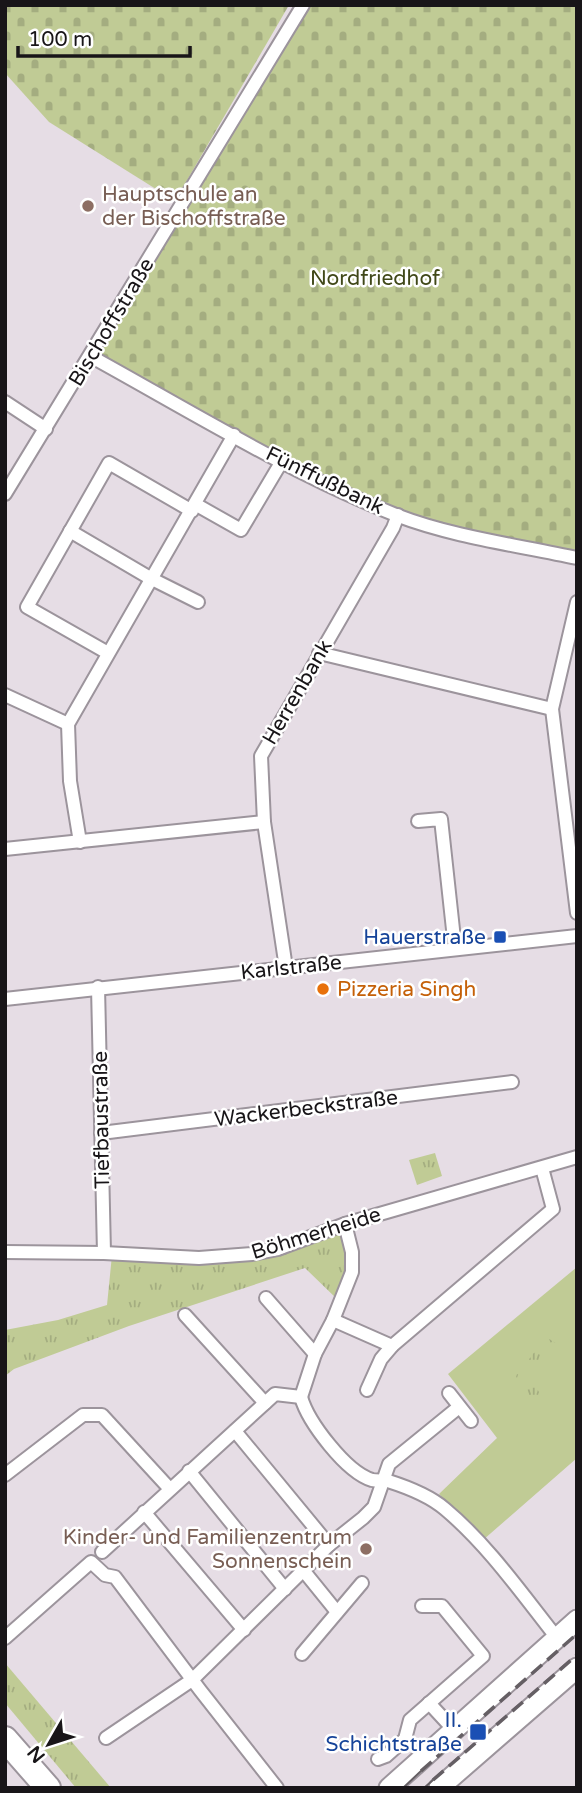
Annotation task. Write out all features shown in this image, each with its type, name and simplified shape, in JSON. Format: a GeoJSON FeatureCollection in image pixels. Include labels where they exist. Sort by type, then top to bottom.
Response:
{"type":"FeatureCollection","features":[{"type":"Feature","properties":{"kind":"highway"},"geometry":{"type":"LineString","coordinates":[[5,1739],[48,1788]]}},
{"type":"Feature","properties":{"kind":"highway"},"geometry":{"type":"LineString","coordinates":[[5,1759],[33,1788]]}},
{"type":"Feature","properties":{"kind":"main road"},"geometry":{"type":"LineString","coordinates":[[388,1788],[577,1620]]}},
{"type":"Feature","properties":{"kind":"main road"},"geometry":{"type":"LineString","coordinates":[[439,1788],[577,1668]]}},
{"type":"Feature","properties":{"kind":"street","name":"Bischoffstraße"},"geometry":{"type":"LineString","coordinates":[[5,494],[303,5]]}},
{"type":"Feature","properties":{"kind":"street","name":"Fünffußbank"},"geometry":{"type":"LineString","coordinates":[[90,356],[282,461],[398,516],[439,529],[577,558]]}},
{"type":"Feature","properties":{"kind":"street"},"geometry":{"type":"LineString","coordinates":[[5,401],[47,429]]}},
{"type":"Feature","properties":{"kind":"street"},"geometry":{"type":"LineString","coordinates":[[80,842],[70,781],[68,724],[234,435]]}},
{"type":"Feature","properties":{"kind":"street"},"geometry":{"type":"LineString","coordinates":[[108,653],[27,607],[109,463],[241,530],[282,461]]}},
{"type":"Feature","properties":{"kind":"street","name":"Herrenbank"},"geometry":{"type":"LineString","coordinates":[[286,968],[264,822],[261,756],[394,528],[398,516]]}},
{"type":"Feature","properties":{"kind":"street"},"geometry":{"type":"LineString","coordinates":[[70,531],[150,578],[198,601]]}},
{"type":"Feature","properties":{"kind":"street"},"geometry":{"type":"LineString","coordinates":[[577,602],[552,709],[577,914]]}},
{"type":"Feature","properties":{"kind":"street"},"geometry":{"type":"LineString","coordinates":[[319,653],[552,709]]}},
{"type":"Feature","properties":{"kind":"street"},"geometry":{"type":"LineString","coordinates":[[5,695],[68,724]]}},
{"type":"Feature","properties":{"kind":"street"},"geometry":{"type":"LineString","coordinates":[[418,821],[441,819],[455,948]]}},
{"type":"Feature","properties":{"kind":"street"},"geometry":{"type":"LineString","coordinates":[[5,849],[264,822]]}},
{"type":"Feature","properties":{"kind":"street","name":"Karlstraße"},"geometry":{"type":"LineString","coordinates":[[5,999],[577,936]]}},
{"type":"Feature","properties":{"kind":"street","name":"Tiefbaustraße"},"geometry":{"type":"LineString","coordinates":[[99,987],[104,1253]]}},
{"type":"Feature","properties":{"kind":"street","name":"Wackerbeckstraße"},"geometry":{"type":"LineString","coordinates":[[101,1133],[512,1082]]}},
{"type":"Feature","properties":{"kind":"street","name":"Böhmerheide"},"geometry":{"type":"LineString","coordinates":[[5,1252],[199,1258],[252,1254],[278,1249],[345,1224],[577,1157]]}},
{"type":"Feature","properties":{"kind":"street"},"geometry":{"type":"LineString","coordinates":[[368,1390],[381,1359],[392,1346],[553,1209],[542,1168]]}},
{"type":"Feature","properties":{"kind":"street"},"geometry":{"type":"LineString","coordinates":[[345,1224],[352,1252],[352,1272],[333,1320],[315,1354],[301,1397],[304,1409],[337,1454],[356,1470],[373,1480],[385,1480],[431,1499],[454,1516],[480,1542],[557,1638]]}},
{"type":"Feature","properties":{"kind":"street"},"geometry":{"type":"LineString","coordinates":[[266,1298],[315,1354]]}},
{"type":"Feature","properties":{"kind":"street"},"geometry":{"type":"LineString","coordinates":[[185,1315],[265,1403]]}},
{"type":"Feature","properties":{"kind":"street"},"geometry":{"type":"LineString","coordinates":[[333,1320],[392,1346]]}},
{"type":"Feature","properties":{"kind":"street"},"geometry":{"type":"LineString","coordinates":[[102,1552],[275,1394],[301,1397]]}},
{"type":"Feature","properties":{"kind":"street"},"geometry":{"type":"LineString","coordinates":[[449,1394],[471,1421]]}},
{"type":"Feature","properties":{"kind":"street"},"geometry":{"type":"LineString","coordinates":[[106,1738],[192,1680],[329,1545],[374,1507],[389,1464],[459,1407]]}},
{"type":"Feature","properties":{"kind":"street"},"geometry":{"type":"LineString","coordinates":[[5,1475],[83,1415],[103,1415],[170,1488]]}},
{"type":"Feature","properties":{"kind":"street"},"geometry":{"type":"LineString","coordinates":[[235,1431],[329,1545]]}},
{"type":"Feature","properties":{"kind":"street"},"geometry":{"type":"LineString","coordinates":[[189,1471],[285,1589]]}},
{"type":"Feature","properties":{"kind":"street"},"geometry":{"type":"LineString","coordinates":[[144,1512],[244,1630]]}},
{"type":"Feature","properties":{"kind":"street"},"geometry":{"type":"LineString","coordinates":[[5,1638],[91,1562],[105,1575],[116,1577],[277,1788]]}},
{"type":"Feature","properties":{"kind":"street"},"geometry":{"type":"LineString","coordinates":[[303,1570],[337,1612]]}},
{"type":"Feature","properties":{"kind":"street"},"geometry":{"type":"LineString","coordinates":[[302,1654],[362,1583]]}},
{"type":"Feature","properties":{"kind":"street"},"geometry":{"type":"LineString","coordinates":[[378,1759],[386,1756],[405,1739],[410,1720],[483,1656],[442,1606],[422,1606]]}},
{"type":"Feature","properties":{"kind":"street"},"geometry":{"type":"LineString","coordinates":[[429,1703],[453,1729]]}},
{"type":"Feature","properties":{"kind":"green space"},"geometry":{"type":"Polygon","coordinates":[[[5,5],[289,5],[175,201],[49,122],[5,73],[5,5]]]}},
{"type":"Feature","properties":{"kind":"green space","name":"Nordfriedhof"},"geometry":{"type":"Polygon","coordinates":[[[304,5],[577,5],[577,557],[441,527],[341,488],[94,355],[304,5]]]}},
{"type":"Feature","properties":{"kind":"green space"},"geometry":{"type":"Polygon","coordinates":[[[435,1153],[442,1176],[417,1185],[409,1160],[435,1153]]]}},
{"type":"Feature","properties":{"kind":"green space"},"geometry":{"type":"Polygon","coordinates":[[[344,1227],[349,1271],[338,1300],[305,1268],[129,1326],[14,1369],[5,1376],[5,1330],[58,1320],[107,1305],[112,1255],[225,1257],[344,1227]]]}},
{"type":"Feature","properties":{"kind":"green space"},"geometry":{"type":"Polygon","coordinates":[[[577,1267],[577,1458],[483,1540],[439,1494],[497,1438],[448,1374],[577,1267]]]}},
{"type":"Feature","properties":{"kind":"green space"},"geometry":{"type":"Polygon","coordinates":[[[546,1337],[559,1345],[554,1355],[532,1375],[520,1371],[546,1337]]]}},
{"type":"Feature","properties":{"kind":"green space"},"geometry":{"type":"Polygon","coordinates":[[[517,1374],[532,1381],[539,1392],[535,1412],[525,1417],[513,1387],[517,1374]]]}},
{"type":"Feature","properties":{"kind":"green space"},"geometry":{"type":"Polygon","coordinates":[[[5,1663],[111,1788],[76,1788],[5,1703],[5,1663]]]}},
{"type":"Feature","properties":{"kind":"tram line"},"geometry":{"type":"LineString","coordinates":[[403,1788],[421,1771]]}},
{"type":"Feature","properties":{"kind":"tram line"},"geometry":{"type":"LineString","coordinates":[[424,1788],[433,1780]]}},
{"type":"Feature","properties":{"kind":"railway"},"geometry":{"type":"LineString","coordinates":[[421,1771],[577,1634]]}},
{"type":"Feature","properties":{"kind":"railway"},"geometry":{"type":"LineString","coordinates":[[433,1780],[577,1655]]}},
{"type":"Feature","properties":{"kind":"place","name":"Hauptschule an der Bischoffstraße"},"geometry":{"type":"Point","coordinates":[88,206]}},
{"type":"Feature","properties":{"kind":"place","name":"Hauerstraße"},"geometry":{"type":"Point","coordinates":[500,937]}},
{"type":"Feature","properties":{"kind":"place","name":"Pizzeria Singh"},"geometry":{"type":"Point","coordinates":[323,989]}},
{"type":"Feature","properties":{"kind":"place","name":"Kinder- und Familienzentrum Sonnenschein"},"geometry":{"type":"Point","coordinates":[366,1549]}},
{"type":"Feature","properties":{"kind":"place","name":"II. Schichtstraße"},"geometry":{"type":"Point","coordinates":[478,1732]}}]}
